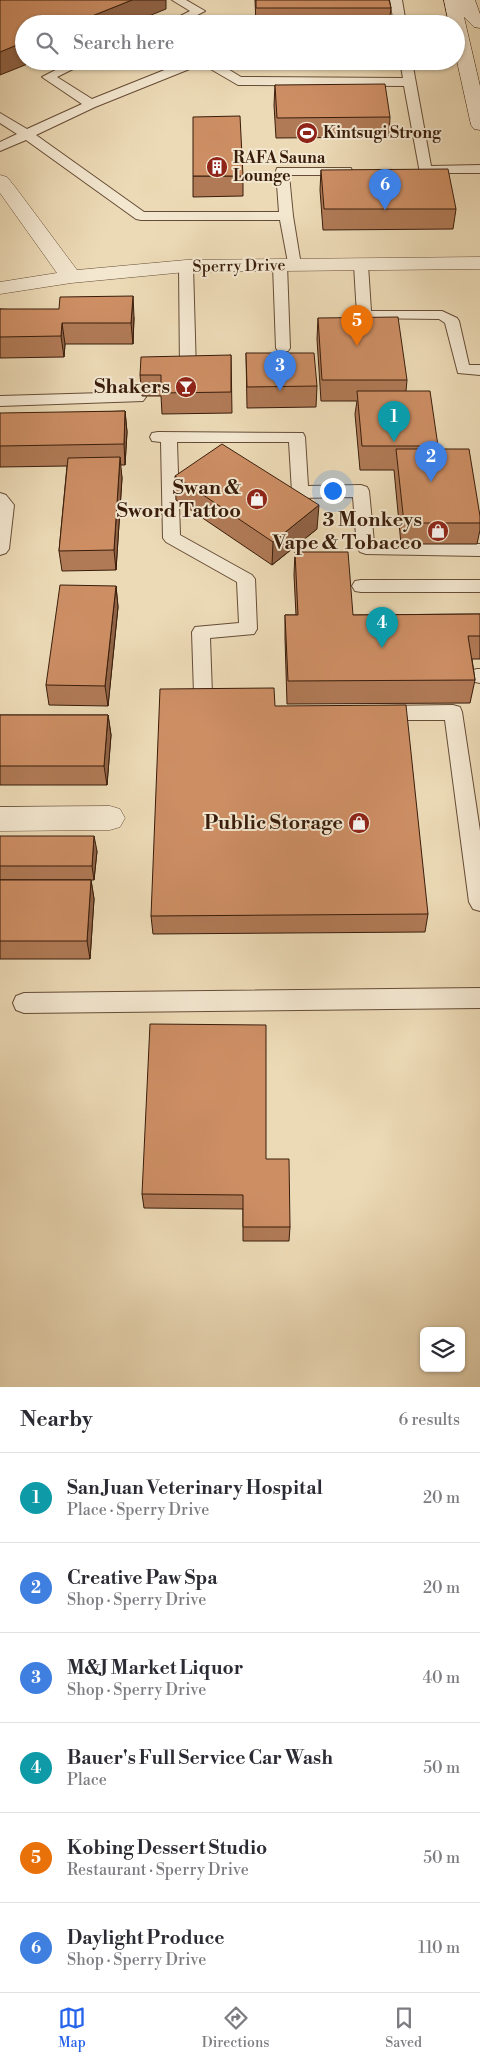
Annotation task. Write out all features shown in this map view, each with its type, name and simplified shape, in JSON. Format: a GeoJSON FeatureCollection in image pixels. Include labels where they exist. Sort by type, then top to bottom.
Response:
{"type":"FeatureCollection","features":[{"type":"Feature","properties":{"kind":"street"},"geometry":{"type":"LineString","coordinates":[[452,0],[460,15]]}},
{"type":"Feature","properties":{"kind":"street"},"geometry":{"type":"LineString","coordinates":[[467,0],[471,15],[471,35],[480,125]]}},
{"type":"Feature","properties":{"kind":"street"},"geometry":{"type":"LineString","coordinates":[[465,24],[471,35]]}},
{"type":"Feature","properties":{"kind":"street"},"geometry":{"type":"LineString","coordinates":[[0,181],[23,208],[43,240],[71,277]]}},
{"type":"Feature","properties":{"kind":"street","name":"Sperry Drive"},"geometry":{"type":"LineString","coordinates":[[0,288],[71,277],[186,266],[480,263]]}},
{"type":"Feature","properties":{"kind":"street"},"geometry":{"type":"LineString","coordinates":[[0,819],[110,818]]}},
{"type":"Feature","properties":{"kind":"lane"},"geometry":{"type":"LineString","coordinates":[[178,0],[200,6]]}},
{"type":"Feature","properties":{"kind":"lane"},"geometry":{"type":"LineString","coordinates":[[396,0],[398,15]]}},
{"type":"Feature","properties":{"kind":"lane"},"geometry":{"type":"LineString","coordinates":[[185,15],[200,6]]}},
{"type":"Feature","properties":{"kind":"lane"},"geometry":{"type":"LineString","coordinates":[[63,70],[48,77],[91,104]]}},
{"type":"Feature","properties":{"kind":"lane"},"geometry":{"type":"LineString","coordinates":[[0,147],[91,104],[176,70]]}},
{"type":"Feature","properties":{"kind":"lane"},"geometry":{"type":"LineString","coordinates":[[220,70],[238,81],[410,82]]}},
{"type":"Feature","properties":{"kind":"lane"},"geometry":{"type":"LineString","coordinates":[[408,70],[420,170],[480,169]]}},
{"type":"Feature","properties":{"kind":"lane"},"geometry":{"type":"LineString","coordinates":[[0,117],[65,160],[141,216],[286,216]]}},
{"type":"Feature","properties":{"kind":"lane"},"geometry":{"type":"LineString","coordinates":[[284,348],[287,265],[286,216],[282,171],[358,170]]}},
{"type":"Feature","properties":{"kind":"lane"},"geometry":{"type":"LineString","coordinates":[[361,265],[364,315],[442,315],[452,322],[463,370],[480,370]]}},
{"type":"Feature","properties":{"kind":"lane"},"geometry":{"type":"LineString","coordinates":[[186,266],[188,372]]}},
{"type":"Feature","properties":{"kind":"lane"},"geometry":{"type":"LineString","coordinates":[[0,401],[138,397]]}},
{"type":"Feature","properties":{"kind":"lane"},"geometry":{"type":"LineString","coordinates":[[203,694],[201,632],[248,629],[246,579],[172,538],[164,437],[297,437],[300,492],[361,491],[366,548],[480,550]]}},
{"type":"Feature","properties":{"kind":"lane"},"geometry":{"type":"LineString","coordinates":[[0,498],[6,505],[0,549]]}},
{"type":"Feature","properties":{"kind":"lane"},"geometry":{"type":"LineString","coordinates":[[361,586],[480,586]]}},
{"type":"Feature","properties":{"kind":"lane"},"geometry":{"type":"LineString","coordinates":[[365,713],[453,712],[480,902]]}},
{"type":"Feature","properties":{"kind":"lane"},"geometry":{"type":"LineString","coordinates":[[24,1002],[474,998]]}},
{"type":"Feature","properties":{"kind":"building"},"geometry":{"type":"Polygon","coordinates":[[[0,0],[132,0],[94,15],[15,15],[15,46],[0,52],[0,0]]]}},
{"type":"Feature","properties":{"kind":"building"},"geometry":{"type":"Polygon","coordinates":[[[256,0],[389,0],[391,8],[256,8],[256,0]]]}},
{"type":"Feature","properties":{"kind":"building"},"geometry":{"type":"Polygon","coordinates":[[[385,84],[390,117],[277,118],[275,85],[385,84]]]}},
{"type":"Feature","properties":{"kind":"building","name":"RAFA Sauna Lounge"},"geometry":{"type":"Polygon","coordinates":[[[240,116],[243,176],[193,176],[193,117],[240,116]]]}},
{"type":"Feature","properties":{"kind":"building"},"geometry":{"type":"Polygon","coordinates":[[[448,169],[456,209],[324,209],[321,170],[448,169]]]}},
{"type":"Feature","properties":{"kind":"building"},"geometry":{"type":"Polygon","coordinates":[[[133,296],[131,323],[62,323],[61,336],[0,337],[0,309],[59,309],[60,297],[133,296]]]}},
{"type":"Feature","properties":{"kind":"building"},"geometry":{"type":"Polygon","coordinates":[[[398,317],[407,380],[322,380],[318,318],[398,317]]]}},
{"type":"Feature","properties":{"kind":"building"},"geometry":{"type":"Polygon","coordinates":[[[246,353],[314,353],[317,386],[247,387],[246,353]]]}},
{"type":"Feature","properties":{"kind":"building"},"geometry":{"type":"Polygon","coordinates":[[[231,355],[231,392],[161,393],[161,375],[140,375],[141,357],[231,355]]]}},
{"type":"Feature","properties":{"kind":"building"},"geometry":{"type":"Polygon","coordinates":[[[357,391],[430,391],[438,446],[362,446],[357,391]]]}},
{"type":"Feature","properties":{"kind":"building"},"geometry":{"type":"Polygon","coordinates":[[[125,411],[124,444],[0,446],[0,413],[125,411]]]}},
{"type":"Feature","properties":{"kind":"building"},"geometry":{"type":"Polygon","coordinates":[[[222,444],[319,505],[273,542],[175,476],[222,444]]]}},
{"type":"Feature","properties":{"kind":"building"},"geometry":{"type":"Polygon","coordinates":[[[396,449],[469,449],[480,523],[404,523],[396,449]]]}},
{"type":"Feature","properties":{"kind":"building"},"geometry":{"type":"Polygon","coordinates":[[[120,457],[114,550],[59,551],[68,458],[120,457]]]}},
{"type":"Feature","properties":{"kind":"building"},"geometry":{"type":"Polygon","coordinates":[[[295,552],[348,552],[353,615],[480,614],[480,636],[468,636],[475,680],[288,681],[285,615],[298,615],[295,552]]]}},
{"type":"Feature","properties":{"kind":"building"},"geometry":{"type":"Polygon","coordinates":[[[60,585],[116,586],[105,686],[46,685],[60,585]]]}},
{"type":"Feature","properties":{"kind":"building"},"geometry":{"type":"Polygon","coordinates":[[[274,688],[275,706],[406,705],[428,914],[151,916],[160,689],[274,688]]]}},
{"type":"Feature","properties":{"kind":"building"},"geometry":{"type":"Polygon","coordinates":[[[0,715],[108,715],[104,766],[0,766],[0,715]]]}},
{"type":"Feature","properties":{"kind":"building"},"geometry":{"type":"Polygon","coordinates":[[[0,836],[94,836],[92,866],[0,866],[0,836]]]}},
{"type":"Feature","properties":{"kind":"building"},"geometry":{"type":"Polygon","coordinates":[[[0,880],[91,880],[87,941],[0,941],[0,880]]]}},
{"type":"Feature","properties":{"kind":"building"},"geometry":{"type":"Polygon","coordinates":[[[150,1024],[266,1025],[266,1159],[289,1159],[290,1227],[243,1227],[243,1195],[142,1194],[150,1024]]]}},
{"type":"Feature","properties":{"kind":"place","name":"Kintsugi Strong"},"geometry":{"type":"Point","coordinates":[307,133]}},
{"type":"Feature","properties":{"kind":"place","name":"RAFA Sauna Lounge"},"geometry":{"type":"Point","coordinates":[217,167]}},
{"type":"Feature","properties":{"kind":"place","name":"Daylight Produce"},"geometry":{"type":"Point","coordinates":[385,210]}},
{"type":"Feature","properties":{"kind":"place","name":"Kobing Dessert Studio"},"geometry":{"type":"Point","coordinates":[357,346]}},
{"type":"Feature","properties":{"kind":"place","name":"Shakers"},"geometry":{"type":"Point","coordinates":[186,387]}},
{"type":"Feature","properties":{"kind":"place","name":"M&J Market Liquor"},"geometry":{"type":"Point","coordinates":[280,391]}},
{"type":"Feature","properties":{"kind":"place","name":"San Juan Veterinary Hospital"},"geometry":{"type":"Point","coordinates":[394,442]}},
{"type":"Feature","properties":{"kind":"place","name":"Creative Paw Spa"},"geometry":{"type":"Point","coordinates":[431,482]}},
{"type":"Feature","properties":{"kind":"place","name":"Swan & Sword Tattoo"},"geometry":{"type":"Point","coordinates":[257,499]}},
{"type":"Feature","properties":{"kind":"place","name":"3 Monkeys Vape & Tobacco"},"geometry":{"type":"Point","coordinates":[438,531]}},
{"type":"Feature","properties":{"kind":"place","name":"Bauer's Full Service Car Wash"},"geometry":{"type":"Point","coordinates":[382,648]}},
{"type":"Feature","properties":{"kind":"place","name":"Public Storage"},"geometry":{"type":"Point","coordinates":[359,823]}}]}
